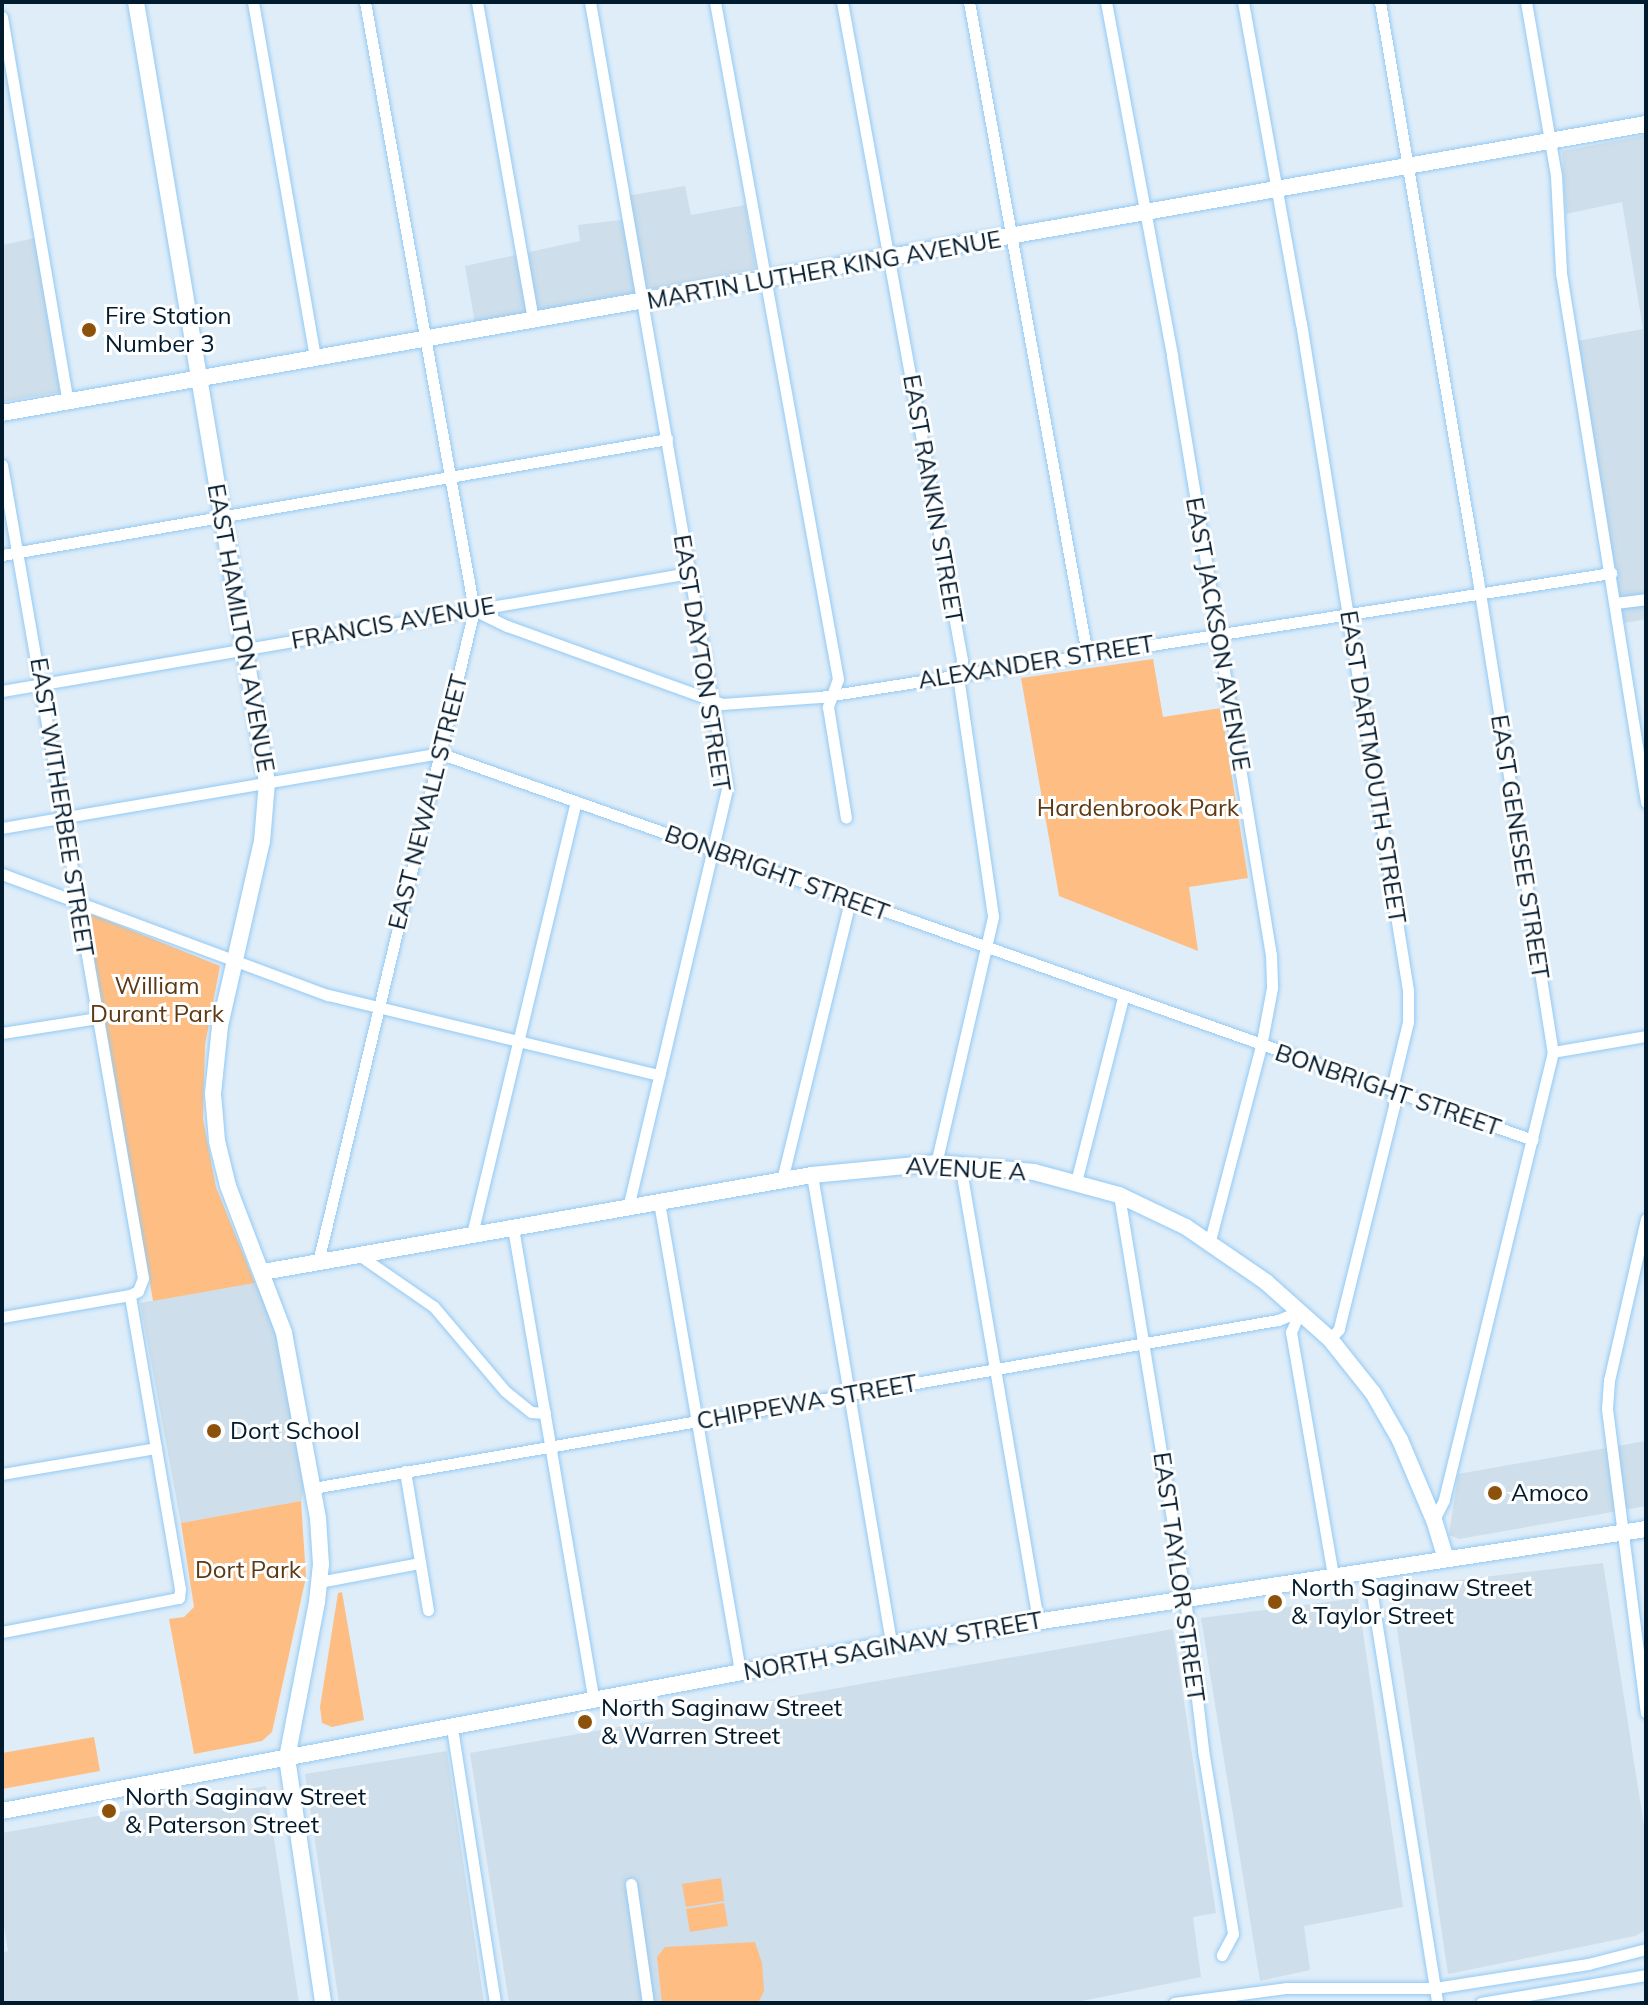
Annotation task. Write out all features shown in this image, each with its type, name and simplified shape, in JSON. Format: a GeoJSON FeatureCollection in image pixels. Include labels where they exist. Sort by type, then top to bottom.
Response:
{"type":"FeatureCollection","features":[{"type":"Feature","properties":{"kind":"street","name":"EAST HAMILTON AVENUE"},"geometry":{"type":"LineString","coordinates":[[136,2],[267,782],[262,841],[216,1050],[214,1117],[228,1186],[284,1333],[320,1542],[319,1582],[287,1758],[323,2003]]}},
{"type":"Feature","properties":{"kind":"street"},"geometry":{"type":"LineString","coordinates":[[253,2],[315,359]]}},
{"type":"Feature","properties":{"kind":"street","name":"EAST NEWALL STREET"},"geometry":{"type":"LineString","coordinates":[[318,1262],[474,610],[365,2]]}},
{"type":"Feature","properties":{"kind":"street"},"geometry":{"type":"LineString","coordinates":[[477,2],[533,321]]}},
{"type":"Feature","properties":{"kind":"street","name":"EAST DAYTON STREET"},"geometry":{"type":"LineString","coordinates":[[590,2],[727,789],[628,1208]]}},
{"type":"Feature","properties":{"kind":"street"},"geometry":{"type":"LineString","coordinates":[[715,2],[838,679],[828,707],[846,818]]}},
{"type":"Feature","properties":{"kind":"street","name":"EAST RANKIN STREET"},"geometry":{"type":"LineString","coordinates":[[842,2],[962,660],[958,673],[993,917],[936,1163]]}},
{"type":"Feature","properties":{"kind":"street"},"geometry":{"type":"LineString","coordinates":[[969,2],[1087,654]]}},
{"type":"Feature","properties":{"kind":"street","name":"EAST JACKSON AVENUE"},"geometry":{"type":"LineString","coordinates":[[1106,2],[1172,356],[1271,955],[1272,988],[1261,1046],[1210,1241]]}},
{"type":"Feature","properties":{"kind":"street","name":"EAST DARTMOUTH STREET"},"geometry":{"type":"LineString","coordinates":[[1243,2],[1350,614],[1408,990],[1408,1022],[1394,1106],[1339,1329],[1330,1339]]}},
{"type":"Feature","properties":{"kind":"street","name":"EAST GENESEE STREET"},"geometry":{"type":"LineString","coordinates":[[1380,2],[1553,1052],[1444,1500],[1434,1520]]}},
{"type":"Feature","properties":{"kind":"street"},"geometry":{"type":"LineString","coordinates":[[1526,2],[1558,192],[1559,258],[1646,802]]}},
{"type":"Feature","properties":{"kind":"street"},"geometry":{"type":"LineString","coordinates":[[2,17],[68,402]]}},
{"type":"Feature","properties":{"kind":"street","name":"MARTIN LUTHER KING AVENUE"},"geometry":{"type":"LineString","coordinates":[[2,413],[1646,124]]}},
{"type":"Feature","properties":{"kind":"street"},"geometry":{"type":"LineString","coordinates":[[2,555],[667,439]]}},
{"type":"Feature","properties":{"kind":"street","name":"EAST WITHERBEE STREET"},"geometry":{"type":"LineString","coordinates":[[2,465],[143,1278],[134,1293],[180,1589],[179,1598],[2,1632]]}},
{"type":"Feature","properties":{"kind":"street","name":"FRANCIS AVENUE"},"geometry":{"type":"LineString","coordinates":[[2,691],[689,573]]}},
{"type":"Feature","properties":{"kind":"street","name":"ALEXANDER STREET"},"geometry":{"type":"LineString","coordinates":[[474,610],[507,626],[722,704],[834,694],[1611,573]]}},
{"type":"Feature","properties":{"kind":"street"},"geometry":{"type":"LineString","coordinates":[[1615,603],[1646,599]]}},
{"type":"Feature","properties":{"kind":"street","name":"BONBRIGHT STREET"},"geometry":{"type":"LineString","coordinates":[[2,828],[439,753],[1533,1140]]}},
{"type":"Feature","properties":{"kind":"street"},"geometry":{"type":"LineString","coordinates":[[472,1234],[576,802]]}},
{"type":"Feature","properties":{"kind":"street"},"geometry":{"type":"LineString","coordinates":[[2,874],[328,995],[659,1075]]}},
{"type":"Feature","properties":{"kind":"street"},"geometry":{"type":"LineString","coordinates":[[782,1180],[850,900]]}},
{"type":"Feature","properties":{"kind":"street"},"geometry":{"type":"LineString","coordinates":[[1076,1182],[1123,997]]}},
{"type":"Feature","properties":{"kind":"street"},"geometry":{"type":"LineString","coordinates":[[2,1033],[98,1018]]}},
{"type":"Feature","properties":{"kind":"street"},"geometry":{"type":"LineString","coordinates":[[1553,1052],[1646,1036]]}},
{"type":"Feature","properties":{"kind":"street","name":"AVENUE A"},"geometry":{"type":"LineString","coordinates":[[263,1272],[812,1175],[936,1163],[1034,1172],[1076,1182],[1119,1195],[1210,1241],[1300,1311],[1330,1339],[1355,1367],[1393,1428],[1434,1520],[1446,1559]]}},
{"type":"Feature","properties":{"kind":"street"},"geometry":{"type":"LineString","coordinates":[[960,1164],[1038,1621]]}},
{"type":"Feature","properties":{"kind":"street"},"geometry":{"type":"LineString","coordinates":[[812,1175],[891,1644]]}},
{"type":"Feature","properties":{"kind":"street","name":"EAST TAYLOR STREET"},"geometry":{"type":"LineString","coordinates":[[1119,1195],[1185,1598],[1203,1750],[1233,1934],[1222,1955]]}},
{"type":"Feature","properties":{"kind":"street"},"geometry":{"type":"LineString","coordinates":[[659,1202],[740,1673]]}},
{"type":"Feature","properties":{"kind":"street"},"geometry":{"type":"LineString","coordinates":[[1646,1219],[1609,1380],[1607,1409],[1646,1713]]}},
{"type":"Feature","properties":{"kind":"street"},"geometry":{"type":"LineString","coordinates":[[513,1228],[594,1701]]}},
{"type":"Feature","properties":{"kind":"street"},"geometry":{"type":"LineString","coordinates":[[359,1255],[434,1307],[505,1391],[531,1412],[545,1413]]}},
{"type":"Feature","properties":{"kind":"street"},"geometry":{"type":"LineString","coordinates":[[2,1317],[134,1293]]}},
{"type":"Feature","properties":{"kind":"street"},"geometry":{"type":"LineString","coordinates":[[1300,1311],[1291,1332],[1333,1575]]}},
{"type":"Feature","properties":{"kind":"street","name":"CHIPPEWA STREET"},"geometry":{"type":"LineString","coordinates":[[313,1488],[1278,1320],[1300,1311]]}},
{"type":"Feature","properties":{"kind":"street"},"geometry":{"type":"LineString","coordinates":[[2,1474],[156,1448]]}},
{"type":"Feature","properties":{"kind":"street"},"geometry":{"type":"LineString","coordinates":[[405,1471],[428,1610]]}},
{"type":"Feature","properties":{"kind":"street","name":"NORTH SAGINAW STREET"},"geometry":{"type":"LineString","coordinates":[[2,1811],[891,1644],[1646,1529]]}},
{"type":"Feature","properties":{"kind":"street"},"geometry":{"type":"LineString","coordinates":[[319,1582],[420,1563]]}},
{"type":"Feature","properties":{"kind":"street"},"geometry":{"type":"LineString","coordinates":[[1368,1570],[1437,2003]]}},
{"type":"Feature","properties":{"kind":"street"},"geometry":{"type":"LineString","coordinates":[[452,1728],[495,2003]]}},
{"type":"Feature","properties":{"kind":"street"},"geometry":{"type":"LineString","coordinates":[[631,1884],[648,2003]]}},
{"type":"Feature","properties":{"kind":"street"},"geometry":{"type":"LineString","coordinates":[[1174,2003],[1287,1988],[1435,1988],[1588,1964],[1646,1949]]}},
{"type":"Feature","properties":{"kind":"street"},"geometry":{"type":"LineString","coordinates":[[1481,2003],[1646,1975]]}},
{"type":"Feature","properties":{"kind":"shaded area"},"geometry":{"type":"Polygon","coordinates":[[[1646,135],[1646,619],[1624,623],[1577,341],[1643,329],[1622,202],[1566,214],[1562,151],[1646,135]]]}},
{"type":"Feature","properties":{"kind":"shaded area"},"geometry":{"type":"Polygon","coordinates":[[[685,186],[691,215],[745,205],[756,269],[475,323],[465,266],[580,241],[578,225],[629,219],[626,196],[685,186]]]}},
{"type":"Feature","properties":{"kind":"shaded area"},"geometry":{"type":"Polygon","coordinates":[[[35,238],[60,392],[2,402],[2,245],[35,238]]]}},
{"type":"Feature","properties":{"kind":"shaded area"},"geometry":{"type":"Polygon","coordinates":[[[255,1283],[276,1326],[304,1491],[301,1501],[181,1523],[140,1303],[255,1283]]]}},
{"type":"Feature","properties":{"kind":"shaded area"},"geometry":{"type":"Polygon","coordinates":[[[1646,1441],[1646,1506],[1459,1539],[1449,1535],[1458,1474],[1646,1441]]]}},
{"type":"Feature","properties":{"kind":"shaded area"},"geometry":{"type":"Polygon","coordinates":[[[1603,1563],[1646,1839],[1646,1930],[1635,1936],[1448,1974],[1391,1588],[1603,1563]]]}},
{"type":"Feature","properties":{"kind":"shaded area"},"geometry":{"type":"Polygon","coordinates":[[[1358,1598],[1403,1907],[1304,1926],[1310,1970],[1260,1981],[1201,1618],[1358,1598]]]}},
{"type":"Feature","properties":{"kind":"shaded area"},"geometry":{"type":"Polygon","coordinates":[[[1173,1629],[1216,1913],[1193,1917],[1201,1977],[1072,2003],[509,2003],[470,1753],[1173,1629]]]}},
{"type":"Feature","properties":{"kind":"shaded area"},"geometry":{"type":"Polygon","coordinates":[[[447,1751],[484,2003],[339,2003],[305,1774],[447,1751]]]}},
{"type":"Feature","properties":{"kind":"shaded area"},"geometry":{"type":"Polygon","coordinates":[[[266,1786],[299,2003],[2,2003],[2,1953],[8,1951],[2,1913],[2,1833],[266,1786]]]}},
{"type":"Feature","properties":{"kind":"green space","name":"Hardenbrook Park"},"geometry":{"type":"Polygon","coordinates":[[[1153,659],[1163,717],[1221,708],[1248,878],[1189,887],[1198,951],[1059,896],[1021,678],[1153,659]]]}},
{"type":"Feature","properties":{"kind":"green space","name":"William Durant Park"},"geometry":{"type":"Polygon","coordinates":[[[91,914],[220,966],[205,1045],[203,1119],[216,1187],[255,1283],[153,1301],[87,917],[91,914]]]}},
{"type":"Feature","properties":{"kind":"green space","name":"Dort Park"},"geometry":{"type":"Polygon","coordinates":[[[301,1501],[306,1577],[272,1732],[262,1741],[194,1754],[169,1619],[184,1617],[194,1607],[181,1523],[301,1501]]]}},
{"type":"Feature","properties":{"kind":"green space","name":"Dort Park"},"geometry":{"type":"Polygon","coordinates":[[[342,1592],[364,1720],[332,1727],[322,1723],[320,1707],[338,1593],[342,1592]]]}},
{"type":"Feature","properties":{"kind":"green space"},"geometry":{"type":"Polygon","coordinates":[[[94,1737],[100,1771],[2,1789],[2,1753],[94,1737]]]}},
{"type":"Feature","properties":{"kind":"green space"},"geometry":{"type":"Polygon","coordinates":[[[721,1878],[724,1901],[686,1907],[682,1884],[721,1878]]]}},
{"type":"Feature","properties":{"kind":"green space"},"geometry":{"type":"Polygon","coordinates":[[[724,1903],[728,1926],[690,1932],[686,1909],[724,1903]]]}},
{"type":"Feature","properties":{"kind":"green space"},"geometry":{"type":"Polygon","coordinates":[[[755,1942],[762,1963],[764,1991],[758,2003],[662,2003],[657,1957],[665,1947],[755,1942]]]}},
{"type":"Feature","properties":{"kind":"place","name":"Fire Station Number 3"},"geometry":{"type":"Point","coordinates":[89,330]}},
{"type":"Feature","properties":{"kind":"place","name":"Dort School"},"geometry":{"type":"Point","coordinates":[214,1431]}},
{"type":"Feature","properties":{"kind":"place","name":"Amoco"},"geometry":{"type":"Point","coordinates":[1495,1493]}},
{"type":"Feature","properties":{"kind":"place","name":"North Saginaw Street & Taylor Street"},"geometry":{"type":"Point","coordinates":[1275,1602]}},
{"type":"Feature","properties":{"kind":"place","name":"North Saginaw Street & Warren Street"},"geometry":{"type":"Point","coordinates":[585,1722]}},
{"type":"Feature","properties":{"kind":"place","name":"North Saginaw Street & Paterson Street"},"geometry":{"type":"Point","coordinates":[109,1811]}}]}
